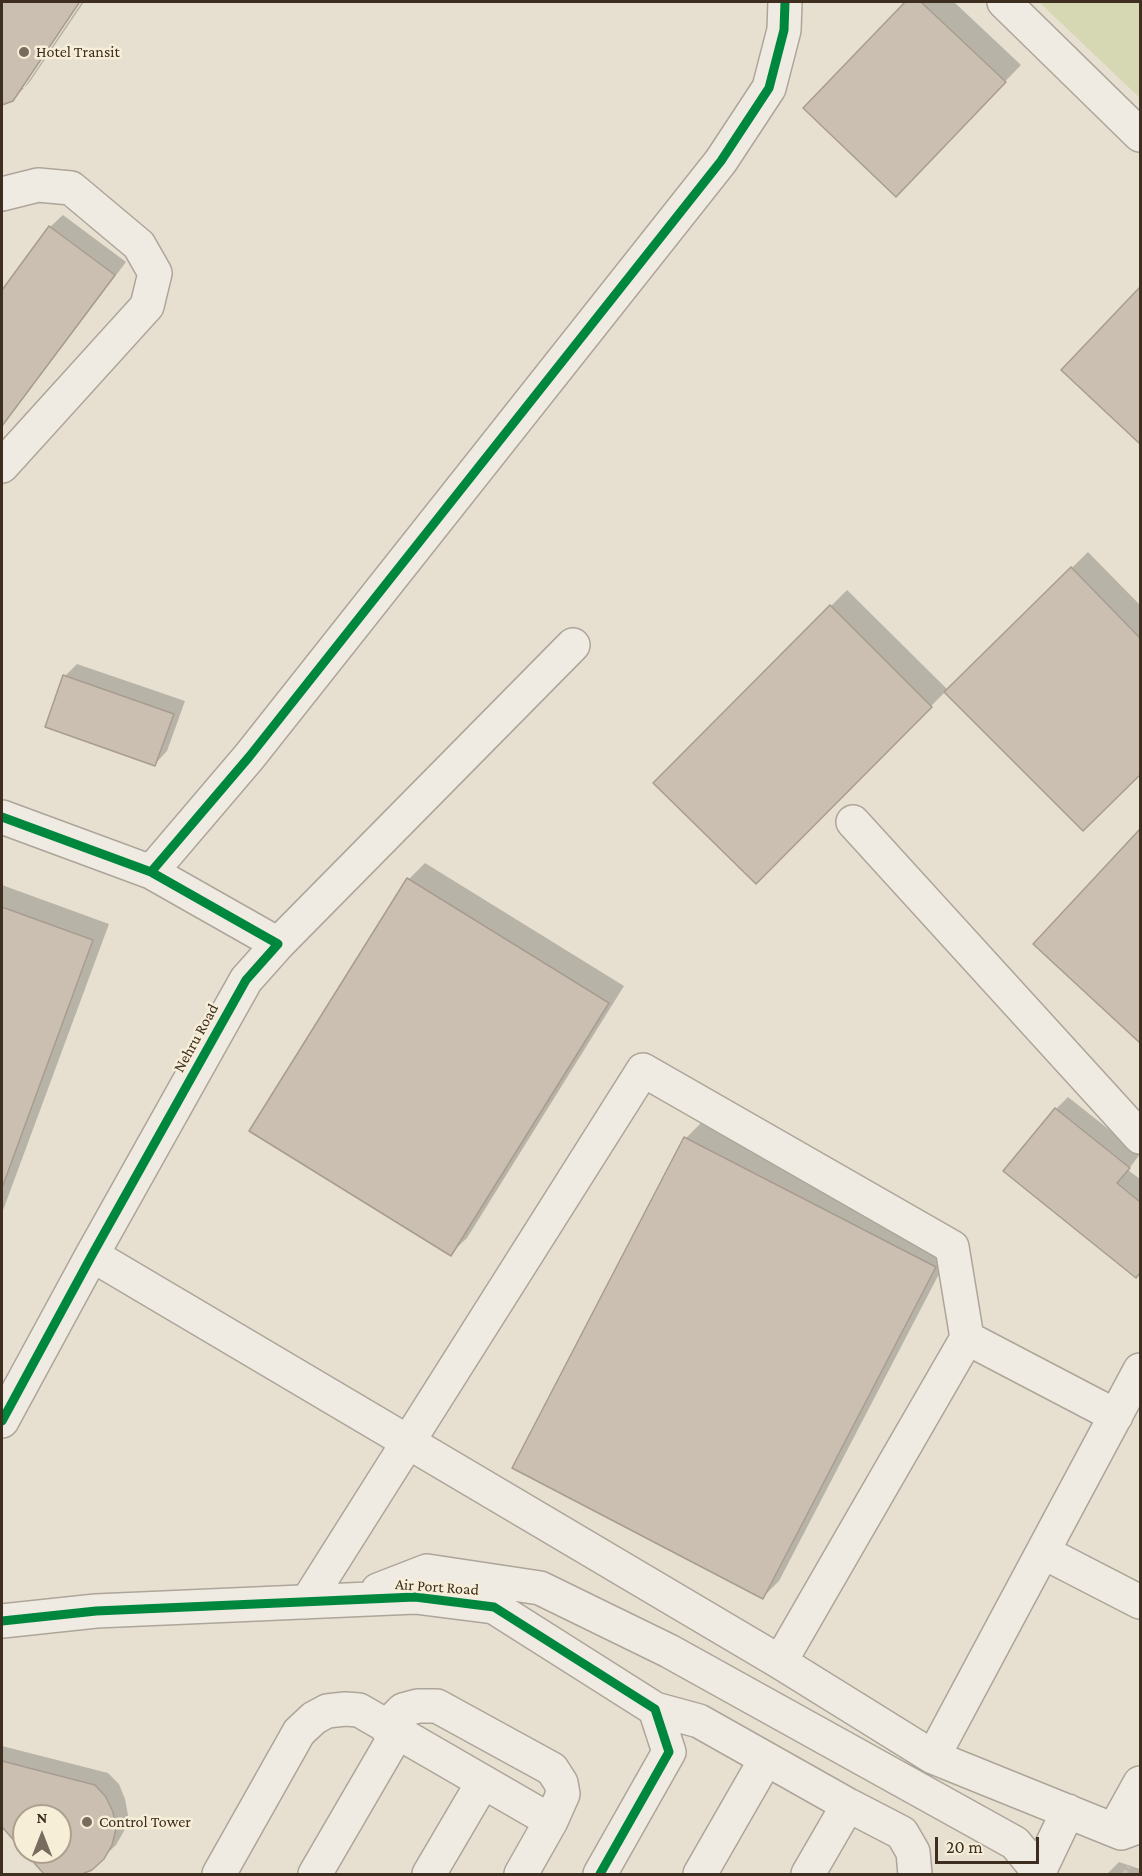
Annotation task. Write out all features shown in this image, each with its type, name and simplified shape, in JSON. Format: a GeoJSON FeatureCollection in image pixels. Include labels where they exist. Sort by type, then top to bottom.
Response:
{"type":"FeatureCollection","features":[{"type":"Feature","properties":{"kind":"street"},"geometry":{"type":"LineString","coordinates":[[151,872],[249,757],[721,161],[769,88],[784,30],[785,2]]}},
{"type":"Feature","properties":{"kind":"street"},"geometry":{"type":"LineString","coordinates":[[1004,2],[1140,135]]}},
{"type":"Feature","properties":{"kind":"street"},"geometry":{"type":"LineString","coordinates":[[2,194],[38,185],[71,188],[139,245],[155,273],[147,306],[2,466]]}},
{"type":"Feature","properties":{"kind":"street","name":"Nehru Road"},"geometry":{"type":"LineString","coordinates":[[2,1421],[246,981],[278,944],[573,645]]}},
{"type":"Feature","properties":{"kind":"street"},"geometry":{"type":"LineString","coordinates":[[2,817],[151,872],[278,944]]}},
{"type":"Feature","properties":{"kind":"street"},"geometry":{"type":"LineString","coordinates":[[853,822],[1140,1137]]}},
{"type":"Feature","properties":{"kind":"street"},"geometry":{"type":"LineString","coordinates":[[307,1602],[643,1070],[952,1247],[967,1338],[780,1662]]}},
{"type":"Feature","properties":{"kind":"street"},"geometry":{"type":"LineString","coordinates":[[92,1255],[780,1662],[933,1757],[1068,1811],[1127,1828],[1140,1783]]}},
{"type":"Feature","properties":{"kind":"street"},"geometry":{"type":"LineString","coordinates":[[967,1338],[1116,1416]]}},
{"type":"Feature","properties":{"kind":"street"},"geometry":{"type":"LineString","coordinates":[[933,1757],[1140,1370]]}},
{"type":"Feature","properties":{"kind":"street"},"geometry":{"type":"LineString","coordinates":[[1043,1552],[1140,1602]]}},
{"type":"Feature","properties":{"kind":"street"},"geometry":{"type":"LineString","coordinates":[[351,1600],[426,1571],[540,1588],[669,1651],[1015,1843],[1039,1873],[1068,1811]]}},
{"type":"Feature","properties":{"kind":"street","name":"Air Port Road"},"geometry":{"type":"LineString","coordinates":[[2,1621],[96,1611],[415,1597],[494,1607],[655,1709],[699,1721],[902,1833],[913,1852],[915,1875]]}},
{"type":"Feature","properties":{"kind":"street"},"geometry":{"type":"LineString","coordinates":[[315,1875],[403,1710],[418,1706],[437,1706],[552,1769],[561,1783],[563,1794],[521,1875]]}},
{"type":"Feature","properties":{"kind":"street"},"geometry":{"type":"LineString","coordinates":[[219,1875],[299,1732],[314,1718],[327,1711],[345,1708],[359,1710],[551,1821]]}},
{"type":"Feature","properties":{"kind":"street"},"geometry":{"type":"LineString","coordinates":[[600,1875],[669,1752],[655,1709]]}},
{"type":"Feature","properties":{"kind":"street"},"geometry":{"type":"LineString","coordinates":[[700,1875],[766,1759]]}},
{"type":"Feature","properties":{"kind":"street"},"geometry":{"type":"LineString","coordinates":[[429,1875],[483,1782]]}},
{"type":"Feature","properties":{"kind":"street"},"geometry":{"type":"LineString","coordinates":[[808,1875],[848,1805]]}},
{"type":"Feature","properties":{"kind":"green space"},"geometry":{"type":"Polygon","coordinates":[[[1039,2],[1140,2],[1140,98],[1039,2]]]}},
{"type":"Feature","properties":{"kind":"building","name":"Hotel Transit"},"geometry":{"type":"Polygon","coordinates":[[[2,2],[79,3],[13,101],[2,105],[2,2]]]}},
{"type":"Feature","properties":{"kind":"building"},"geometry":{"type":"Polygon","coordinates":[[[905,2],[921,2],[1006,82],[896,197],[803,108],[905,2]]]}},
{"type":"Feature","properties":{"kind":"building"},"geometry":{"type":"Polygon","coordinates":[[[49,226],[115,275],[2,426],[2,290],[49,226]]]}},
{"type":"Feature","properties":{"kind":"building"},"geometry":{"type":"Polygon","coordinates":[[[1140,287],[1140,444],[1061,370],[1140,287]]]}},
{"type":"Feature","properties":{"kind":"building"},"geometry":{"type":"Polygon","coordinates":[[[1071,567],[1140,638],[1140,775],[1083,831],[944,692],[1071,567]]]}},
{"type":"Feature","properties":{"kind":"building"},"geometry":{"type":"Polygon","coordinates":[[[830,605],[932,707],[756,884],[653,783],[830,605]]]}},
{"type":"Feature","properties":{"kind":"building"},"geometry":{"type":"Polygon","coordinates":[[[63,675],[174,714],[155,766],[45,727],[63,675]]]}},
{"type":"Feature","properties":{"kind":"building"},"geometry":{"type":"Polygon","coordinates":[[[1140,829],[1140,1043],[1033,944],[1140,829]]]}},
{"type":"Feature","properties":{"kind":"building"},"geometry":{"type":"Polygon","coordinates":[[[407,878],[609,1003],[451,1256],[249,1131],[407,878]]]}},
{"type":"Feature","properties":{"kind":"building"},"geometry":{"type":"Polygon","coordinates":[[[2,907],[93,940],[2,1188],[2,907]]]}},
{"type":"Feature","properties":{"kind":"building"},"geometry":{"type":"Polygon","coordinates":[[[1055,1108],[1130,1168],[1117,1183],[1140,1202],[1140,1273],[1136,1278],[1003,1171],[1055,1108]]]}},
{"type":"Feature","properties":{"kind":"building"},"geometry":{"type":"Polygon","coordinates":[[[684,1137],[936,1267],[763,1599],[512,1468],[684,1137]]]}},
{"type":"Feature","properties":{"kind":"building","name":"Control Tower"},"geometry":{"type":"Polygon","coordinates":[[[2,1761],[95,1785],[106,1797],[113,1812],[116,1829],[112,1845],[104,1859],[92,1870],[82,1874],[44,1874],[35,1864],[72,1864],[72,1804],[12,1804],[12,1838],[2,1827],[2,1761]]]}},
{"type":"Feature","properties":{"kind":"cycle path"},"geometry":{"type":"LineString","coordinates":[[151,872],[249,757],[721,161],[769,88],[784,30],[785,2]]}},
{"type":"Feature","properties":{"kind":"cycle path"},"geometry":{"type":"LineString","coordinates":[[2,817],[151,872],[278,944],[246,980],[2,1421]]}},
{"type":"Feature","properties":{"kind":"cycle path"},"geometry":{"type":"LineString","coordinates":[[2,1621],[96,1611],[415,1597],[494,1607],[655,1709],[669,1752],[600,1874]]}},
{"type":"Feature","properties":{"kind":"place","name":"Hotel Transit"},"geometry":{"type":"Point","coordinates":[24,52]}},
{"type":"Feature","properties":{"kind":"place","name":"Control Tower"},"geometry":{"type":"Point","coordinates":[87,1822]}}]}
